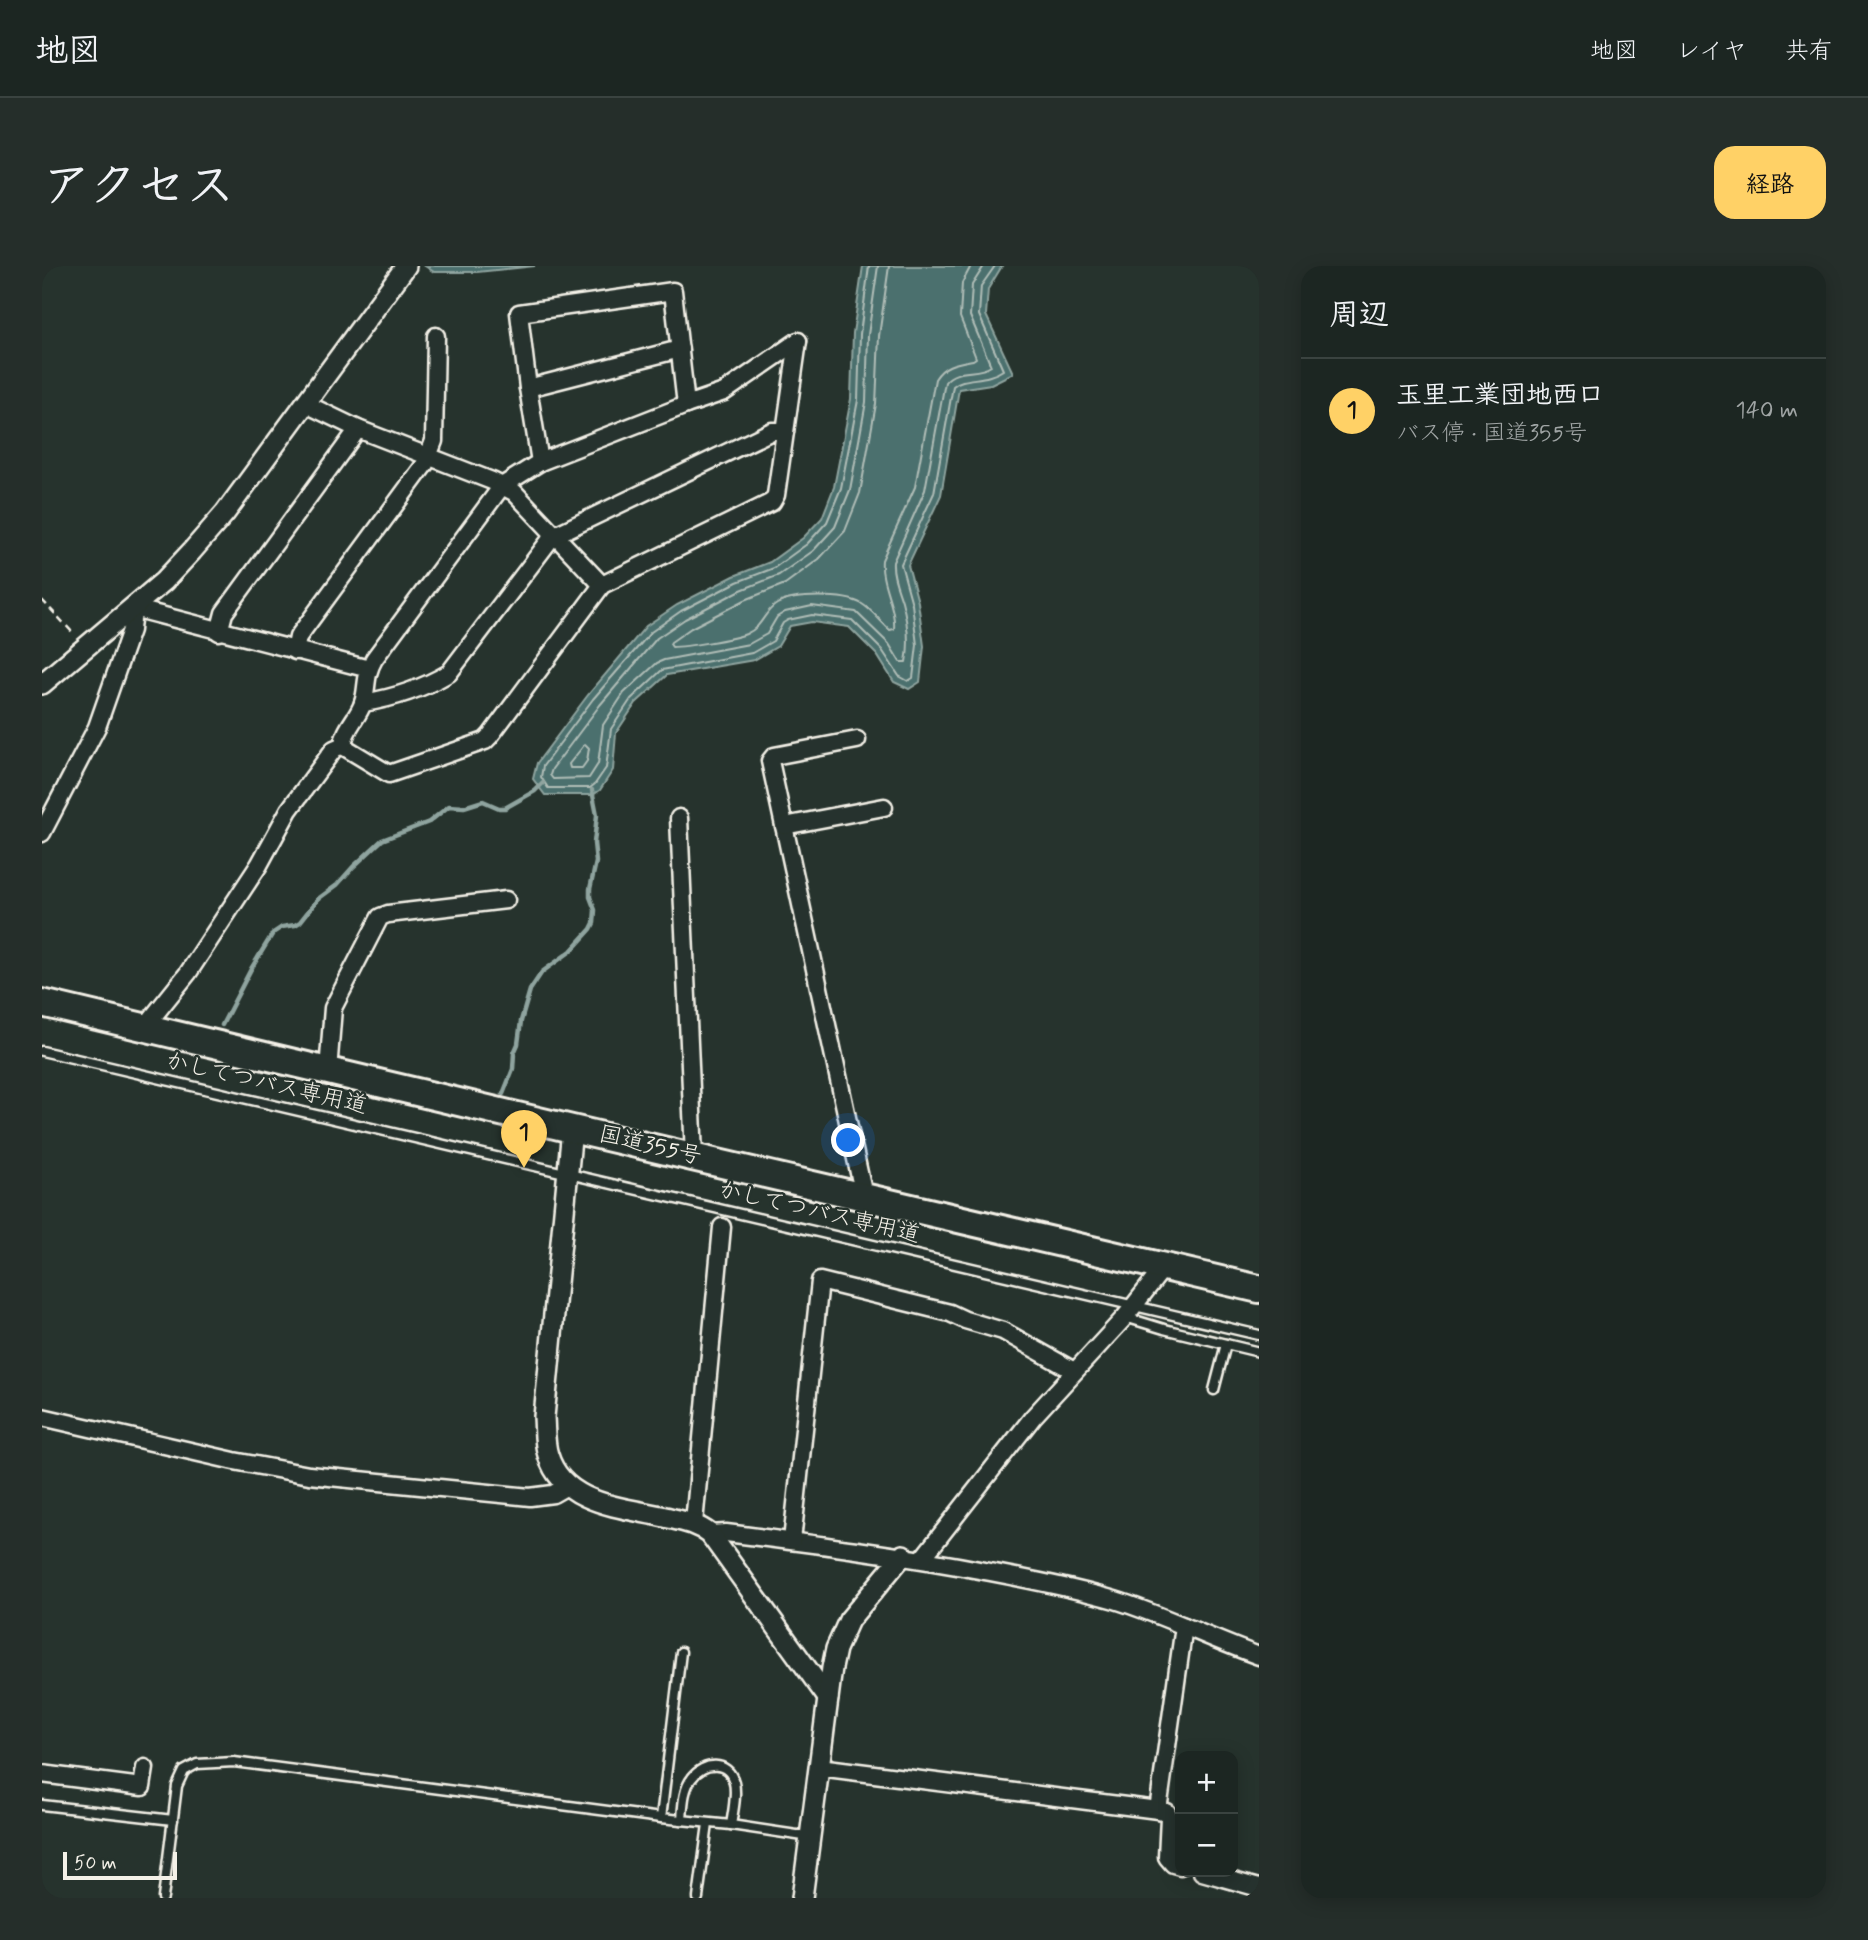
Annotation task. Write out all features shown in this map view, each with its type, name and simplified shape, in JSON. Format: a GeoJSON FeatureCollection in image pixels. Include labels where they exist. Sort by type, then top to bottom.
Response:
{"type":"FeatureCollection","features":[{"type":"Feature","properties":{"kind":"highway","name":"国道355号"},"geometry":{"type":"LineString","coordinates":[[42,1003],[1259,1289]]}},
{"type":"Feature","properties":{"kind":"street"},"geometry":{"type":"LineString","coordinates":[[42,684],[164,581],[225,513],[406,266]]}},
{"type":"Feature","properties":{"kind":"street"},"geometry":{"type":"LineString","coordinates":[[540,462],[519,313],[673,291],[687,405]]}},
{"type":"Feature","properties":{"kind":"street"},"geometry":{"type":"LineString","coordinates":[[295,650],[298,637],[425,464],[434,441],[436,335]]}},
{"type":"Feature","properties":{"kind":"street"},"geometry":{"type":"LineString","coordinates":[[798,341],[776,495],[772,502],[601,585],[485,740],[389,774],[343,745],[344,737],[363,703],[369,669],[374,659],[502,486],[540,462],[724,392],[798,341]]}},
{"type":"Feature","properties":{"kind":"street"},"geometry":{"type":"LineString","coordinates":[[528,388],[680,349]]}},
{"type":"Feature","properties":{"kind":"street"},"geometry":{"type":"LineString","coordinates":[[306,404],[358,429],[514,492],[601,585]]}},
{"type":"Feature","properties":{"kind":"street"},"geometry":{"type":"LineString","coordinates":[[219,632],[225,614],[358,429]]}},
{"type":"Feature","properties":{"kind":"street"},"geometry":{"type":"LineString","coordinates":[[363,703],[426,687],[449,673],[553,536],[772,430],[785,430]]}},
{"type":"Feature","properties":{"kind":"street"},"geometry":{"type":"LineString","coordinates":[[133,608],[369,669]]}},
{"type":"Feature","properties":{"kind":"street"},"geometry":{"type":"LineString","coordinates":[[42,833],[97,727],[131,629],[133,608]]}},
{"type":"Feature","properties":{"kind":"street"},"geometry":{"type":"LineString","coordinates":[[857,740],[774,756],[770,766],[864,1196]]}},
{"type":"Feature","properties":{"kind":"street"},"geometry":{"type":"LineString","coordinates":[[148,1028],[152,1018],[187,973],[259,865],[289,810],[334,748],[343,745]]}},
{"type":"Feature","properties":{"kind":"street"},"geometry":{"type":"LineString","coordinates":[[784,827],[884,807]]}},
{"type":"Feature","properties":{"kind":"street"},"geometry":{"type":"LineString","coordinates":[[679,818],[694,1156]]}},
{"type":"Feature","properties":{"kind":"street"},"geometry":{"type":"LineString","coordinates":[[328,1070],[333,1008],[380,917],[506,900]]}},
{"type":"Feature","properties":{"kind":"street"},"geometry":{"type":"LineString","coordinates":[[572,1129],[544,1417],[548,1455],[567,1486],[592,1501],[702,1529],[913,1557],[1085,1592],[1151,1612],[1228,1646],[1259,1656]]}},
{"type":"Feature","properties":{"kind":"street"},"geometry":{"type":"LineString","coordinates":[[722,1227],[702,1529],[828,1698]]}},
{"type":"Feature","properties":{"kind":"street"},"geometry":{"type":"LineString","coordinates":[[802,1898],[831,1668],[842,1632],[849,1620],[913,1557],[1033,1417],[1130,1312],[1164,1267]]}},
{"type":"Feature","properties":{"kind":"street"},"geometry":{"type":"LineString","coordinates":[[792,1541],[820,1280],[950,1313],[1003,1331],[1074,1371]]}},
{"type":"Feature","properties":{"kind":"street"},"geometry":{"type":"LineString","coordinates":[[42,1417],[234,1461],[309,1475],[530,1497],[553,1494],[567,1486]]}},
{"type":"Feature","properties":{"kind":"street"},"geometry":{"type":"LineString","coordinates":[[1158,1810],[1184,1626]]}},
{"type":"Feature","properties":{"kind":"street"},"geometry":{"type":"LineString","coordinates":[[819,1767],[1167,1812],[1167,1857],[1175,1865]]}},
{"type":"Feature","properties":{"kind":"street"},"geometry":{"type":"LineString","coordinates":[[42,1774],[142,1787],[145,1768]]}},
{"type":"Feature","properties":{"kind":"street"},"geometry":{"type":"LineString","coordinates":[[1220,1877],[1259,1888]]}},
{"type":"Feature","properties":{"kind":"lane","name":"かしてつバス専用道"},"geometry":{"type":"LineString","coordinates":[[42,1051],[568,1174],[1130,1312],[1259,1335]]}},
{"type":"Feature","properties":{"kind":"lane"},"geometry":{"type":"LineString","coordinates":[[1130,1312],[1226,1344],[1259,1352]]}},
{"type":"Feature","properties":{"kind":"lane"},"geometry":{"type":"LineString","coordinates":[[1214,1390],[1226,1344]]}},
{"type":"Feature","properties":{"kind":"lane"},"geometry":{"type":"LineString","coordinates":[[661,1818],[681,1652]]}},
{"type":"Feature","properties":{"kind":"lane"},"geometry":{"type":"LineString","coordinates":[[163,1898],[177,1786],[184,1771],[197,1764],[234,1762],[810,1837]]}},
{"type":"Feature","properties":{"kind":"lane"},"geometry":{"type":"LineString","coordinates":[[682,1820],[690,1779],[699,1770],[712,1765],[722,1766],[729,1771],[734,1782],[731,1825]]}},
{"type":"Feature","properties":{"kind":"lane"},"geometry":{"type":"LineString","coordinates":[[42,1805],[173,1820]]}},
{"type":"Feature","properties":{"kind":"lane"},"geometry":{"type":"LineString","coordinates":[[698,1898],[708,1824]]}},
{"type":"Feature","properties":{"kind":"path"},"geometry":{"type":"LineString","coordinates":[[42,600],[86,647]]}},
{"type":"Feature","properties":{"kind":"water"},"geometry":{"type":"Polygon","coordinates":[[[425,266],[535,266],[477,272],[434,272],[425,266]]]}},
{"type":"Feature","properties":{"kind":"water"},"geometry":{"type":"Polygon","coordinates":[[[863,266],[1002,266],[988,289],[986,315],[1013,373],[991,384],[959,389],[941,495],[908,565],[918,602],[924,646],[920,682],[909,689],[894,682],[877,655],[849,627],[812,622],[790,626],[778,646],[754,660],[667,675],[636,703],[616,733],[613,770],[600,790],[593,795],[545,795],[533,779],[537,763],[588,695],[646,626],[677,605],[734,576],[770,562],[803,538],[822,518],[834,487],[851,399],[853,333],[863,266]]]}},
{"type":"Feature","properties":{"kind":"waterway"},"geometry":{"type":"LineString","coordinates":[[222,1025],[273,933],[282,927],[300,922],[318,899],[337,885],[382,840],[429,822],[449,806],[464,807],[483,801],[505,808],[535,791],[543,783]]}},
{"type":"Feature","properties":{"kind":"waterway"},"geometry":{"type":"LineString","coordinates":[[503,1094],[513,1069],[514,1053],[530,990],[542,972],[571,951],[594,923],[595,910],[590,889],[596,862],[594,843],[597,815],[592,790]]}},
{"type":"Feature","properties":{"kind":"place","name":"玉里工業団地西口"},"geometry":{"type":"Point","coordinates":[524,1168]}}]}
